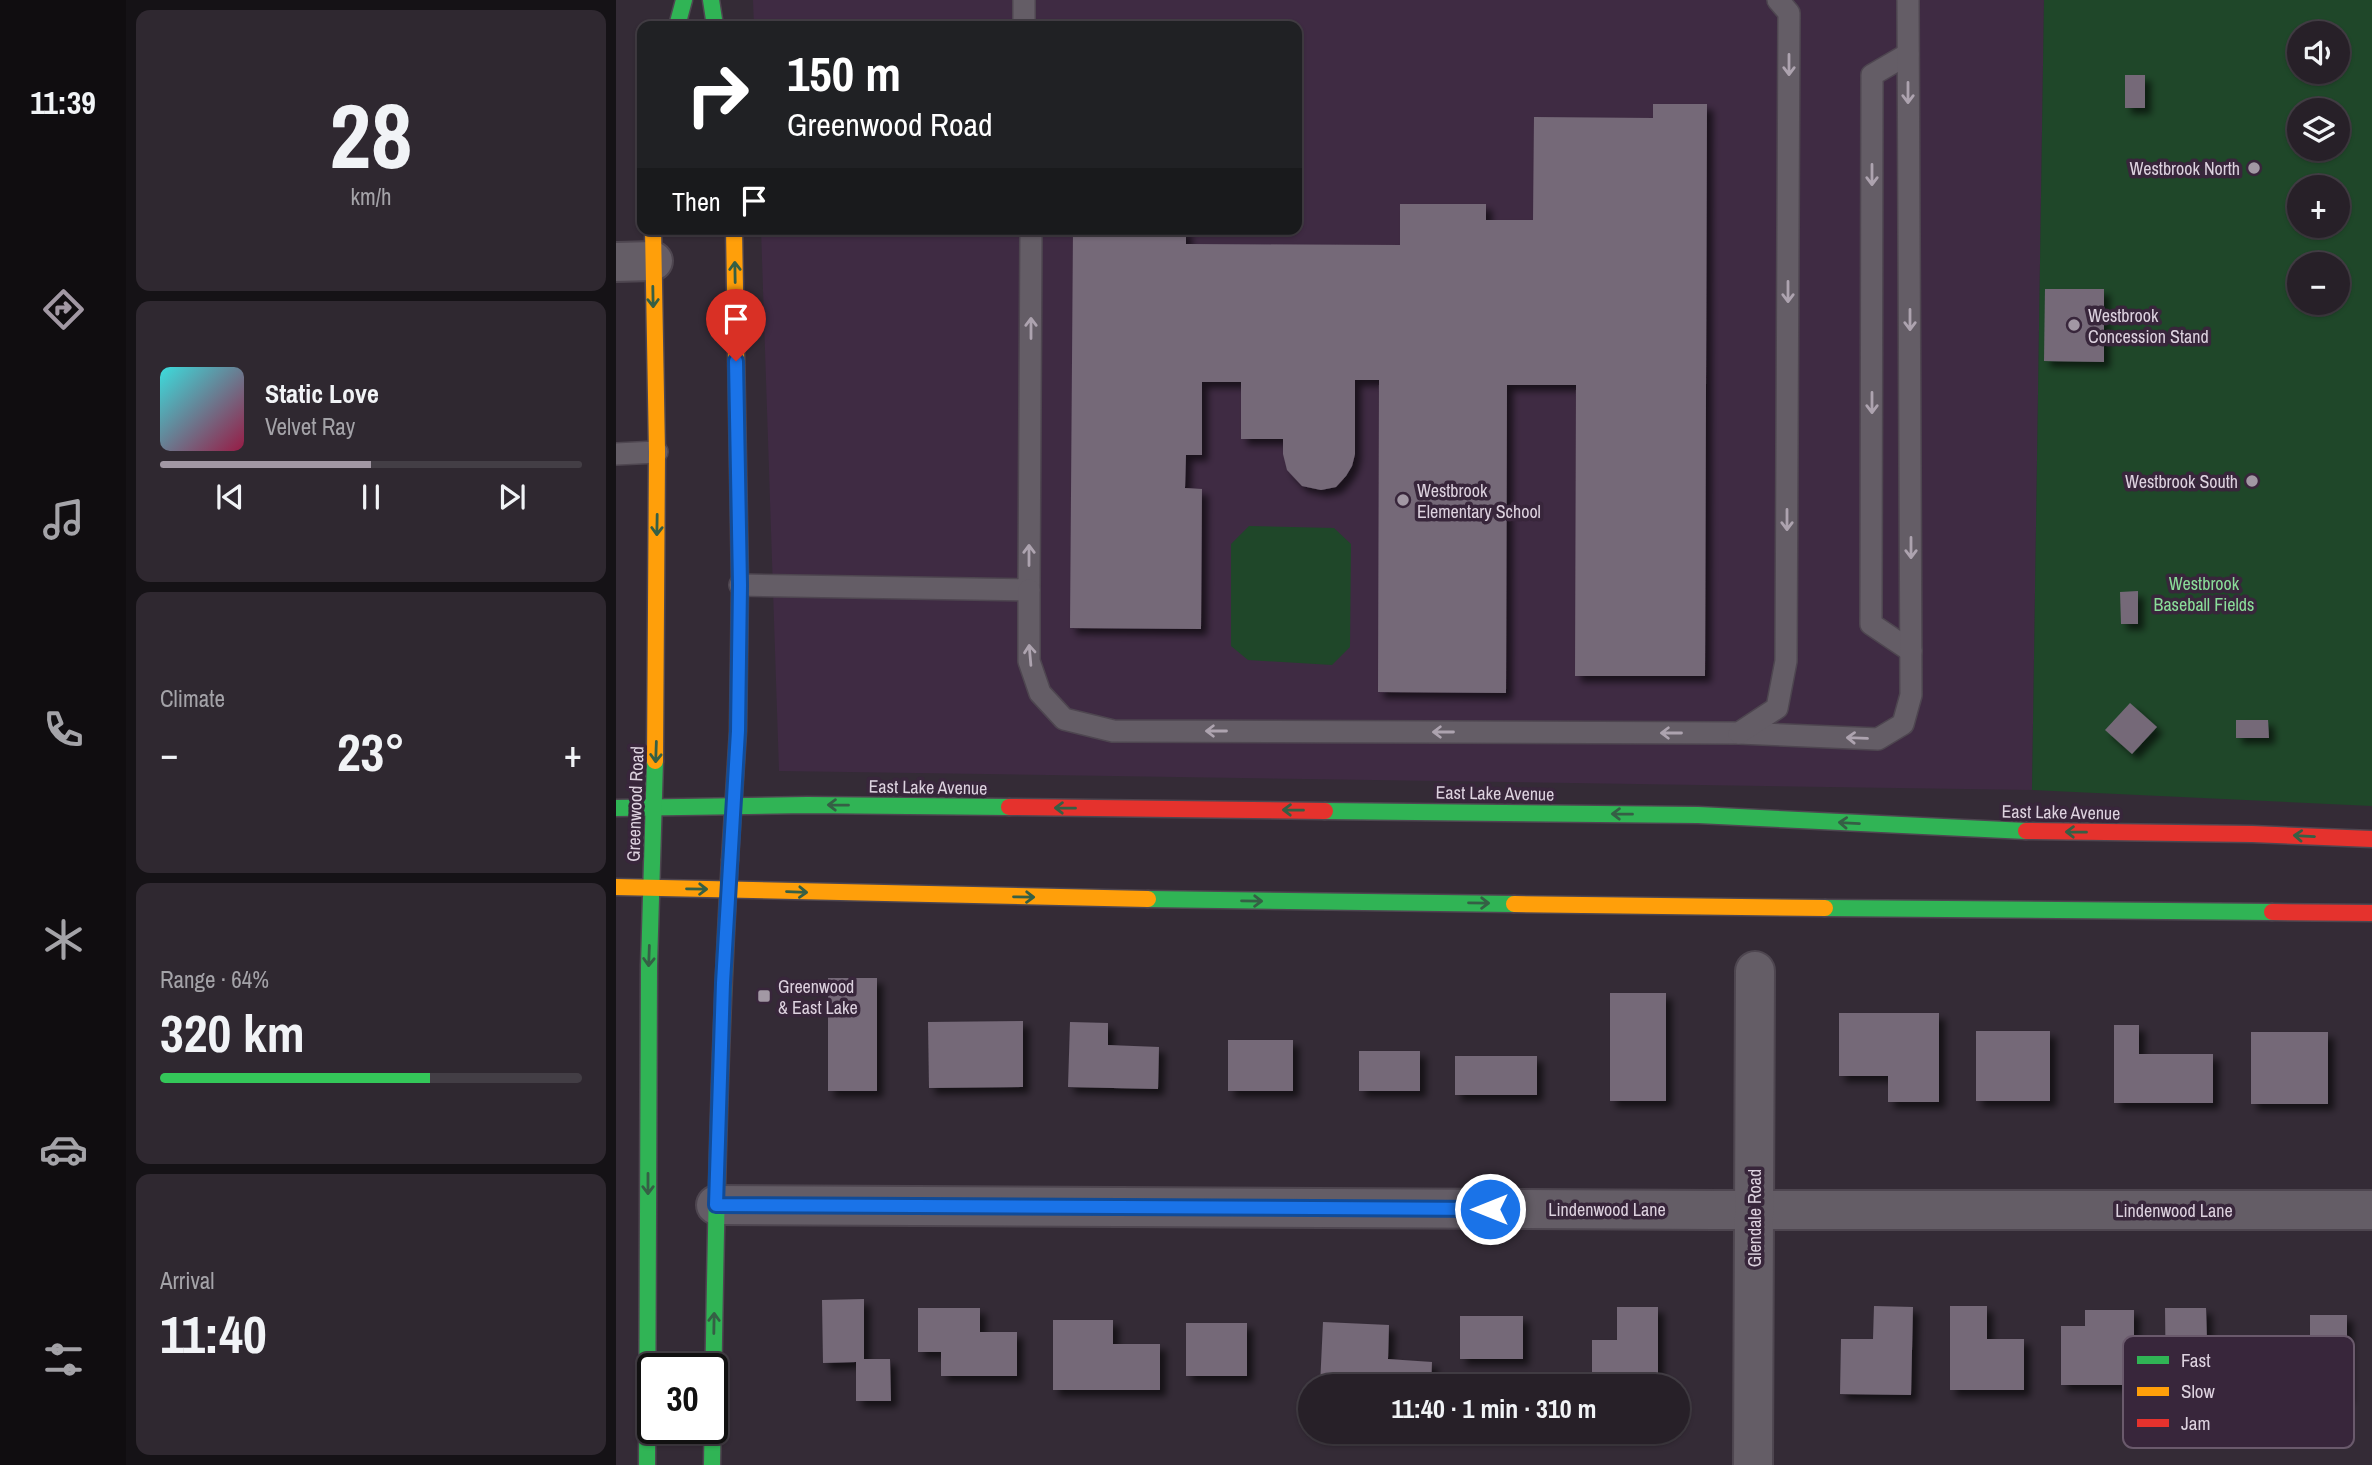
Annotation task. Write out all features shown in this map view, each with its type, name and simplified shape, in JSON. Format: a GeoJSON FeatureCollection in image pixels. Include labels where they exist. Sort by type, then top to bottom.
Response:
{"type":"FeatureCollection","features":[{"type":"Feature","properties":{"kind":"main road"},"geometry":{"type":"LineString","coordinates":[[678,21],[684,0]]}},
{"type":"Feature","properties":{"kind":"main road"},"geometry":{"type":"LineString","coordinates":[[711,0],[714,21]]}},
{"type":"Feature","properties":{"kind":"main road"},"geometry":{"type":"LineString","coordinates":[[712,1465],[716,1205],[738,731],[740,585],[734,235]]}},
{"type":"Feature","properties":{"kind":"main road","name":"Greenwood Road"},"geometry":{"type":"LineString","coordinates":[[640,251],[657,452],[656,732],[649,966],[647,1465]]}},
{"type":"Feature","properties":{"kind":"main road","name":"East Lake Avenue"},"geometry":{"type":"LineString","coordinates":[[616,808],[848,805],[1698,815],[2012,831],[2252,834],[2372,839]]}},
{"type":"Feature","properties":{"kind":"main road"},"geometry":{"type":"LineString","coordinates":[[616,887],[1273,902],[2372,913]]}},
{"type":"Feature","properties":{"kind":"street","name":"Glendale Road"},"geometry":{"type":"LineString","coordinates":[[1754,1465],[1755,971]]}},
{"type":"Feature","properties":{"kind":"street","name":"Lindenwood Lane"},"geometry":{"type":"LineString","coordinates":[[716,1205],[2372,1210]]}},
{"type":"Feature","properties":{"kind":"lane"},"geometry":{"type":"LineString","coordinates":[[1024,0],[1024,21]]}},
{"type":"Feature","properties":{"kind":"lane"},"geometry":{"type":"LineString","coordinates":[[1739,733],[1777,708],[1786,662],[1789,13],[1779,0]]}},
{"type":"Feature","properties":{"kind":"lane"},"geometry":{"type":"LineString","coordinates":[[1031,235],[1029,661],[1040,693],[1064,719],[1114,731],[1739,733],[1878,739],[1903,724],[1912,695],[1908,0]]}},
{"type":"Feature","properties":{"kind":"lane"},"geometry":{"type":"LineString","coordinates":[[1908,54],[1872,75],[1871,624],[1912,651]]}},
{"type":"Feature","properties":{"kind":"lane"},"geometry":{"type":"LineString","coordinates":[[616,454],[657,452]]}},
{"type":"Feature","properties":{"kind":"lane"},"geometry":{"type":"LineString","coordinates":[[740,585],[1029,590]]}},
{"type":"Feature","properties":{"kind":"shaded area","name":"Westbrook Elementary School"},"geometry":{"type":"Polygon","coordinates":[[[753,0],[2044,0],[2032,790],[779,771],[761,235],[1302,235],[1302,21],[754,21],[753,0]]]}},
{"type":"Feature","properties":{"kind":"green space","name":"Westbrook Baseball Fields"},"geometry":{"type":"Polygon","coordinates":[[[2044,0],[2372,0],[2372,806],[2032,790],[2044,0]]]}},
{"type":"Feature","properties":{"kind":"green space"},"geometry":{"type":"Polygon","coordinates":[[[1249,526],[1334,528],[1351,544],[1350,647],[1332,665],[1248,660],[1231,646],[1231,544],[1249,526]]]}},
{"type":"Feature","properties":{"kind":"building"},"geometry":{"type":"Polygon","coordinates":[[[2125,75],[2145,75],[2145,108],[2125,108],[2125,75]]]}},
{"type":"Feature","properties":{"kind":"building"},"geometry":{"type":"Polygon","coordinates":[[[1653,104],[1707,104],[1705,676],[1575,676],[1576,385],[1507,385],[1506,693],[1378,692],[1379,380],[1355,380],[1355,454],[1352,466],[1336,487],[1321,490],[1302,486],[1287,470],[1283,439],[1241,439],[1241,382],[1202,382],[1202,455],[1186,455],[1185,488],[1202,489],[1201,629],[1070,628],[1073,235],[1186,235],[1186,244],[1400,245],[1400,204],[1486,204],[1486,220],[1533,220],[1534,117],[1653,118],[1653,104]]]}},
{"type":"Feature","properties":{"kind":"building","name":"Westbrook Concession Stand"},"geometry":{"type":"Polygon","coordinates":[[[2045,289],[2104,289],[2104,362],[2044,361],[2045,289]]]}},
{"type":"Feature","properties":{"kind":"building"},"geometry":{"type":"Polygon","coordinates":[[[2138,591],[2138,624],[2121,624],[2120,592],[2138,591]]]}},
{"type":"Feature","properties":{"kind":"building"},"geometry":{"type":"Polygon","coordinates":[[[2130,703],[2157,727],[2132,754],[2105,730],[2130,703]]]}},
{"type":"Feature","properties":{"kind":"building"},"geometry":{"type":"Polygon","coordinates":[[[2236,720],[2268,720],[2269,738],[2236,738],[2236,720]]]}},
{"type":"Feature","properties":{"kind":"building"},"geometry":{"type":"Polygon","coordinates":[[[828,978],[877,978],[877,1091],[828,1091],[828,978]]]}},
{"type":"Feature","properties":{"kind":"building"},"geometry":{"type":"Polygon","coordinates":[[[1610,993],[1666,993],[1666,1101],[1610,1101],[1610,993]]]}},
{"type":"Feature","properties":{"kind":"building"},"geometry":{"type":"Polygon","coordinates":[[[1839,1013],[1939,1013],[1939,1102],[1888,1102],[1888,1076],[1839,1076],[1839,1013]]]}},
{"type":"Feature","properties":{"kind":"building"},"geometry":{"type":"Polygon","coordinates":[[[1023,1021],[1023,1087],[929,1088],[928,1022],[1023,1021]]]}},
{"type":"Feature","properties":{"kind":"building"},"geometry":{"type":"Polygon","coordinates":[[[1070,1022],[1108,1023],[1108,1045],[1159,1047],[1158,1089],[1068,1087],[1070,1022]]]}},
{"type":"Feature","properties":{"kind":"building"},"geometry":{"type":"Polygon","coordinates":[[[2114,1025],[2139,1025],[2139,1054],[2213,1054],[2213,1103],[2114,1103],[2114,1025]]]}},
{"type":"Feature","properties":{"kind":"building"},"geometry":{"type":"Polygon","coordinates":[[[1976,1031],[2050,1031],[2050,1101],[1976,1101],[1976,1031]]]}},
{"type":"Feature","properties":{"kind":"building"},"geometry":{"type":"Polygon","coordinates":[[[2251,1032],[2328,1032],[2328,1104],[2251,1104],[2251,1032]]]}},
{"type":"Feature","properties":{"kind":"building"},"geometry":{"type":"Polygon","coordinates":[[[1228,1040],[1293,1040],[1293,1091],[1228,1091],[1228,1040]]]}},
{"type":"Feature","properties":{"kind":"building"},"geometry":{"type":"Polygon","coordinates":[[[1359,1051],[1420,1051],[1420,1091],[1359,1091],[1359,1051]]]}},
{"type":"Feature","properties":{"kind":"building"},"geometry":{"type":"Polygon","coordinates":[[[1455,1056],[1537,1056],[1537,1095],[1455,1095],[1455,1056]]]}},
{"type":"Feature","properties":{"kind":"building"},"geometry":{"type":"Polygon","coordinates":[[[864,1299],[864,1359],[890,1359],[891,1401],[856,1401],[856,1362],[823,1363],[822,1300],[864,1299]]]}},
{"type":"Feature","properties":{"kind":"building"},"geometry":{"type":"Polygon","coordinates":[[[1874,1306],[1913,1307],[1911,1395],[1840,1394],[1841,1339],[1873,1339],[1874,1306]]]}},
{"type":"Feature","properties":{"kind":"building"},"geometry":{"type":"Polygon","coordinates":[[[1950,1306],[1987,1306],[1987,1339],[2024,1339],[2024,1390],[1950,1390],[1950,1306]]]}},
{"type":"Feature","properties":{"kind":"building"},"geometry":{"type":"Polygon","coordinates":[[[1617,1307],[1658,1307],[1658,1374],[1592,1374],[1592,1340],[1617,1340],[1617,1307]]]}},
{"type":"Feature","properties":{"kind":"building"},"geometry":{"type":"Polygon","coordinates":[[[918,1308],[980,1308],[980,1332],[1017,1332],[1017,1376],[941,1376],[941,1352],[918,1352],[918,1308]]]}},
{"type":"Feature","properties":{"kind":"building"},"geometry":{"type":"Polygon","coordinates":[[[2165,1308],[2206,1308],[2207,1336],[2165,1336],[2165,1308]]]}},
{"type":"Feature","properties":{"kind":"building"},"geometry":{"type":"Polygon","coordinates":[[[2085,1310],[2134,1310],[2134,1336],[2123,1336],[2123,1385],[2061,1385],[2061,1326],[2085,1326],[2085,1310]]]}},
{"type":"Feature","properties":{"kind":"building"},"geometry":{"type":"Polygon","coordinates":[[[2310,1315],[2347,1315],[2347,1336],[2310,1336],[2310,1315]]]}},
{"type":"Feature","properties":{"kind":"building"},"geometry":{"type":"Polygon","coordinates":[[[1460,1316],[1523,1316],[1523,1359],[1460,1359],[1460,1316]]]}},
{"type":"Feature","properties":{"kind":"building"},"geometry":{"type":"Polygon","coordinates":[[[1053,1320],[1113,1320],[1113,1344],[1160,1344],[1160,1390],[1053,1390],[1053,1320]]]}},
{"type":"Feature","properties":{"kind":"building"},"geometry":{"type":"Polygon","coordinates":[[[1323,1322],[1389,1325],[1388,1359],[1432,1362],[1432,1374],[1321,1374],[1323,1322]]]}},
{"type":"Feature","properties":{"kind":"building"},"geometry":{"type":"Polygon","coordinates":[[[1186,1323],[1247,1323],[1247,1376],[1186,1376],[1186,1323]]]}},
{"type":"Feature","properties":{"kind":"traffic: fast"},"geometry":{"type":"LineString","coordinates":[[678,21],[684,0]]}},
{"type":"Feature","properties":{"kind":"traffic: fast"},"geometry":{"type":"LineString","coordinates":[[711,0],[714,21]]}},
{"type":"Feature","properties":{"kind":"traffic: fast"},"geometry":{"type":"LineString","coordinates":[[647,1465],[649,966],[655,761]]}},
{"type":"Feature","properties":{"kind":"traffic: fast"},"geometry":{"type":"LineString","coordinates":[[616,808],[807,805],[1009,807]]}},
{"type":"Feature","properties":{"kind":"traffic: fast"},"geometry":{"type":"LineString","coordinates":[[1325,811],[1698,815],[2026,831]]}},
{"type":"Feature","properties":{"kind":"traffic: fast"},"geometry":{"type":"LineString","coordinates":[[712,1465],[720,1086],[730,860]]}},
{"type":"Feature","properties":{"kind":"traffic: fast"},"geometry":{"type":"LineString","coordinates":[[1148,899],[1514,904]]}},
{"type":"Feature","properties":{"kind":"traffic: fast"},"geometry":{"type":"LineString","coordinates":[[1825,908],[2272,912]]}},
{"type":"Feature","properties":{"kind":"traffic: slow"},"geometry":{"type":"LineString","coordinates":[[653,235],[657,452],[655,761]]}},
{"type":"Feature","properties":{"kind":"traffic: slow"},"geometry":{"type":"LineString","coordinates":[[730,860],[738,731],[740,585],[734,235]]}},
{"type":"Feature","properties":{"kind":"traffic: slow"},"geometry":{"type":"LineString","coordinates":[[616,887],[1148,899]]}},
{"type":"Feature","properties":{"kind":"traffic: slow"},"geometry":{"type":"LineString","coordinates":[[1514,904],[1825,908]]}},
{"type":"Feature","properties":{"kind":"traffic: jam"},"geometry":{"type":"LineString","coordinates":[[1009,807],[1325,811]]}},
{"type":"Feature","properties":{"kind":"traffic: jam"},"geometry":{"type":"LineString","coordinates":[[2026,831],[2252,834],[2372,839]]}},
{"type":"Feature","properties":{"kind":"traffic: jam"},"geometry":{"type":"LineString","coordinates":[[2272,912],[2372,913]]}},
{"type":"Feature","properties":{"kind":"place","name":"Westbrook North"},"geometry":{"type":"Point","coordinates":[2254,168]}},
{"type":"Feature","properties":{"kind":"place","name":"Westbrook Concession Stand"},"geometry":{"type":"Point","coordinates":[2074,325]}},
{"type":"Feature","properties":{"kind":"place","name":"Westbrook South"},"geometry":{"type":"Point","coordinates":[2252,481]}},
{"type":"Feature","properties":{"kind":"place","name":"Westbrook Elementary School"},"geometry":{"type":"Point","coordinates":[1403,500]}},
{"type":"Feature","properties":{"kind":"place","name":"Greenwood & East Lake"},"geometry":{"type":"Point","coordinates":[764,996]}},
{"type":"Feature","properties":{"kind":"route"},"geometry":{"type":"LineString","coordinates":[[736,361],[740,585],[738,731],[723,983],[716,1205],[1490,1209]]}}]}
